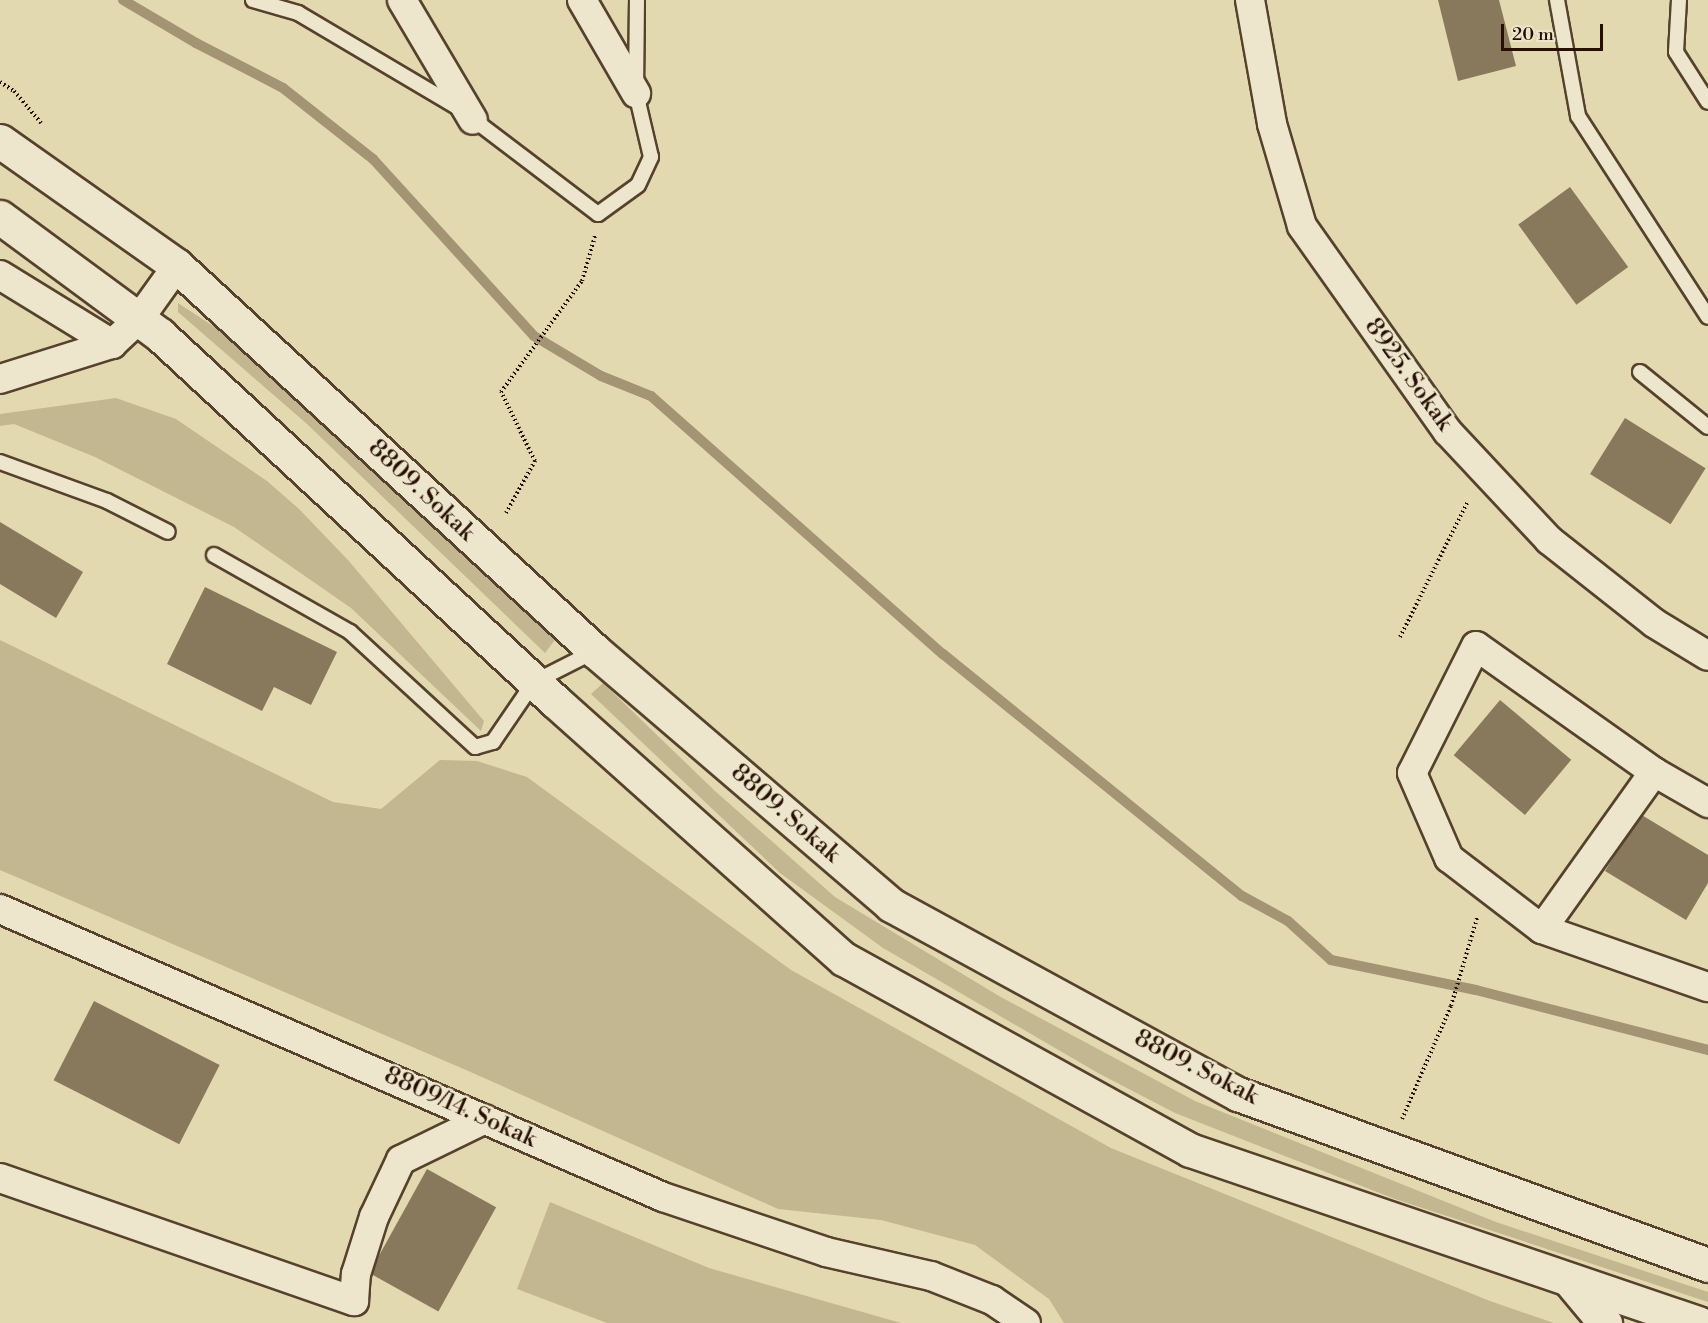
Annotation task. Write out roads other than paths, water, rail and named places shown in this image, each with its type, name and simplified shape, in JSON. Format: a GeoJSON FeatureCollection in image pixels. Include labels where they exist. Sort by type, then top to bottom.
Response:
{"type":"FeatureCollection","features":[{"type":"Feature","properties":{"kind":"street"},"geometry":{"type":"LineString","coordinates":[[402,0],[473,120]]}},
{"type":"Feature","properties":{"kind":"street"},"geometry":{"type":"LineString","coordinates":[[582,0],[636,93]]}},
{"type":"Feature","properties":{"kind":"street","name":"8925. Sokak"},"geometry":{"type":"LineString","coordinates":[[1250,0],[1272,123],[1302,226],[1455,440],[1549,540],[1654,623],[1708,656]]}},
{"type":"Feature","properties":{"kind":"street","name":"8809. Sokak"},"geometry":{"type":"LineString","coordinates":[[0,141],[177,266],[595,651],[891,905],[1238,1094],[1708,1265]]}},
{"type":"Feature","properties":{"kind":"street"},"geometry":{"type":"LineString","coordinates":[[0,218],[139,319],[534,682],[844,959],[1190,1150],[1698,1323]]}},
{"type":"Feature","properties":{"kind":"street"},"geometry":{"type":"LineString","coordinates":[[0,379],[112,344],[139,319],[177,266]]}},
{"type":"Feature","properties":{"kind":"street"},"geometry":{"type":"LineString","coordinates":[[0,275],[112,344]]}},
{"type":"Feature","properties":{"kind":"street"},"geometry":{"type":"LineString","coordinates":[[1708,803],[1654,772],[1476,646],[1412,773],[1449,858],[1542,929],[1708,987]]}},
{"type":"Feature","properties":{"kind":"street"},"geometry":{"type":"LineString","coordinates":[[1542,929],[1654,772]]}},
{"type":"Feature","properties":{"kind":"street","name":"8809/14. Sokak"},"geometry":{"type":"LineString","coordinates":[[0,909],[663,1197],[826,1252],[931,1276],[992,1300],[1026,1323]]}},
{"type":"Feature","properties":{"kind":"street"},"geometry":{"type":"LineString","coordinates":[[0,1178],[354,1301],[356,1274],[374,1217],[401,1160],[485,1119]]}},
{"type":"Feature","properties":{"kind":"street"},"geometry":{"type":"LineString","coordinates":[[1570,1281],[1605,1323]]}},
{"type":"Feature","properties":{"kind":"lane"},"geometry":{"type":"LineString","coordinates":[[253,0],[298,13],[473,120],[598,214],[638,185],[651,157],[636,93],[637,0]]}},
{"type":"Feature","properties":{"kind":"lane"},"geometry":{"type":"LineString","coordinates":[[1557,0],[1578,116],[1708,317]]}},
{"type":"Feature","properties":{"kind":"lane"},"geometry":{"type":"LineString","coordinates":[[1679,0],[1676,52],[1708,102]]}},
{"type":"Feature","properties":{"kind":"lane"},"geometry":{"type":"LineString","coordinates":[[1640,372],[1708,427]]}},
{"type":"Feature","properties":{"kind":"lane"},"geometry":{"type":"LineString","coordinates":[[0,462],[107,501],[168,532]]}},
{"type":"Feature","properties":{"kind":"lane"},"geometry":{"type":"LineString","coordinates":[[214,555],[350,632],[475,747],[493,742],[513,708],[534,682],[595,651]]}},
{"type":"Feature","properties":{"kind":"waterway"},"geometry":{"type":"LineString","coordinates":[[123,0],[196,43],[283,88],[373,159],[534,336],[601,376],[651,396],[943,654],[1242,896],[1288,921],[1331,960],[1476,990],[1708,1050]]}}]}
